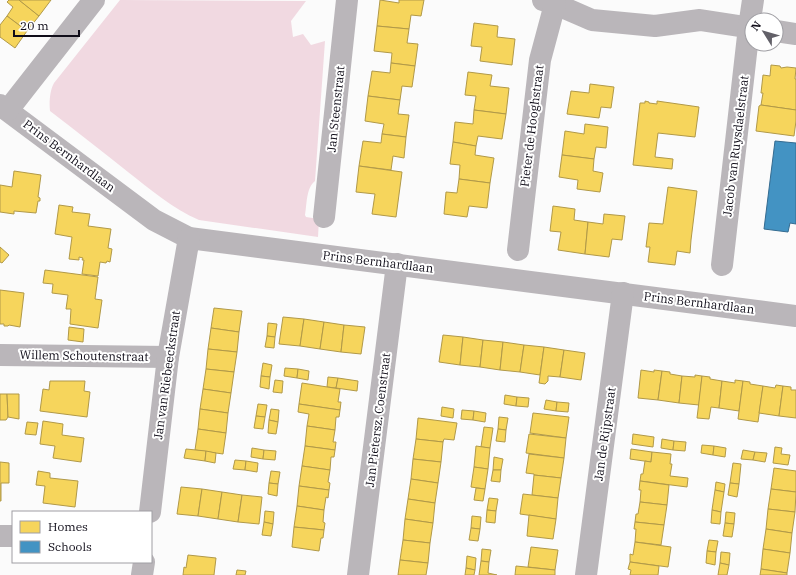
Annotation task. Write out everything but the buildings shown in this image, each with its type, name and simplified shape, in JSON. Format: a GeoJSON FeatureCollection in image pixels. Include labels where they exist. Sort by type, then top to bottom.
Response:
{"type":"FeatureCollection","features":[{"type":"Feature","properties":{"kind":"street"},"geometry":{"type":"LineString","coordinates":[[4,107],[94,0]]}},
{"type":"Feature","properties":{"kind":"street","name":"Jan Steenstraat"},"geometry":{"type":"LineString","coordinates":[[324,217],[347,0]]}},
{"type":"Feature","properties":{"kind":"street","name":"Jacob van Ruysdaelstraat"},"geometry":{"type":"LineString","coordinates":[[752,12],[753,0]]}},
{"type":"Feature","properties":{"kind":"street"},"geometry":{"type":"LineString","coordinates":[[549,2],[592,20],[655,26],[700,20],[744,27]]}},
{"type":"Feature","properties":{"kind":"street","name":"Pieter de Hooghstraat"},"geometry":{"type":"LineString","coordinates":[[518,250],[540,60],[549,2]]}},
{"type":"Feature","properties":{"kind":"street"},"geometry":{"type":"LineString","coordinates":[[784,32],[796,34]]}},
{"type":"Feature","properties":{"kind":"street","name":"Jacob van Ruysdaelstraat"},"geometry":{"type":"LineString","coordinates":[[722,265],[748,52]]}},
{"type":"Feature","properties":{"kind":"street","name":"Prins Bernhardlaan"},"geometry":{"type":"LineString","coordinates":[[4,107],[154,220],[189,238],[796,316]]}},
{"type":"Feature","properties":{"kind":"street","name":"Jan van Riebeeckstraat"},"geometry":{"type":"LineString","coordinates":[[150,511],[168,357],[189,238]]}},
{"type":"Feature","properties":{"kind":"street","name":"Jan Pietersz. Coenstraat"},"geometry":{"type":"LineString","coordinates":[[358,575],[397,264]]}},
{"type":"Feature","properties":{"kind":"street","name":"Jan de Rijpstraat"},"geometry":{"type":"LineString","coordinates":[[586,575],[624,293]]}},
{"type":"Feature","properties":{"kind":"street","name":"Willem Schoutenstraat"},"geometry":{"type":"LineString","coordinates":[[0,355],[168,357]]}},
{"type":"Feature","properties":{"kind":"street"},"geometry":{"type":"LineString","coordinates":[[0,536],[12,536]]}},
{"type":"Feature","properties":{"kind":"street"},"geometry":{"type":"LineString","coordinates":[[142,575],[144,563]]}},
{"type":"Feature","properties":{"kind":"shaded area"},"geometry":{"type":"Polygon","coordinates":[[[120,0],[306,1],[291,21],[293,37],[303,34],[311,45],[325,41],[315,181],[308,192],[305,215],[306,217],[319,219],[318,237],[199,220],[162,198],[50,111],[50,96],[54,83],[120,0]]]}}]}
